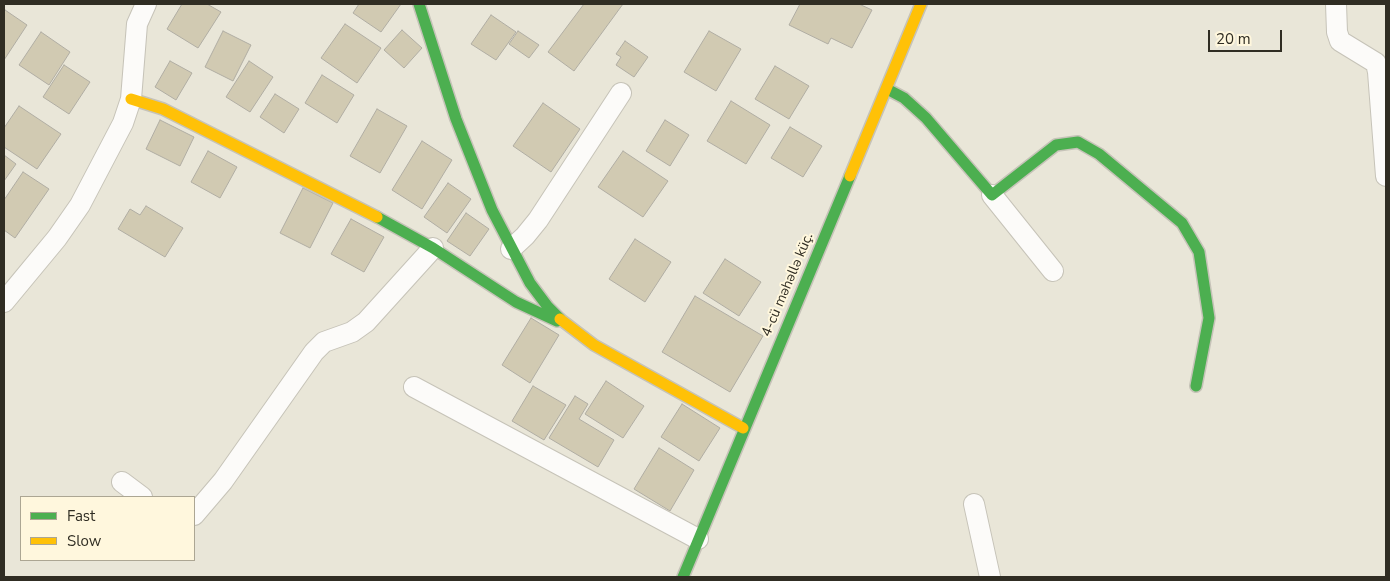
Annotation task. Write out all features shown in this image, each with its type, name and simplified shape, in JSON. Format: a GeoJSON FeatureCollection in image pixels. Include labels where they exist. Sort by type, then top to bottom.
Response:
{"type":"FeatureCollection","features":[{"type":"Feature","properties":{"kind":"street"},"geometry":{"type":"LineString","coordinates":[[4,302],[57,238],[80,205],[124,123],[131,99],[137,24],[146,4]]}},
{"type":"Feature","properties":{"kind":"street"},"geometry":{"type":"LineString","coordinates":[[419,4],[456,119],[474,166],[511,249],[530,283],[548,307],[565,324],[594,345],[744,428]]}},
{"type":"Feature","properties":{"kind":"street","name":"4-cü məhəllə küç."},"geometry":{"type":"LineString","coordinates":[[689,575],[698,539],[921,4]]}},
{"type":"Feature","properties":{"kind":"street"},"geometry":{"type":"LineString","coordinates":[[1336,4],[1337,32],[1340,41],[1376,63],[1386,176]]}},
{"type":"Feature","properties":{"kind":"street"},"geometry":{"type":"LineString","coordinates":[[887,89],[904,98],[926,118],[1054,271]]}},
{"type":"Feature","properties":{"kind":"street"},"geometry":{"type":"LineString","coordinates":[[511,249],[538,220],[621,93]]}},
{"type":"Feature","properties":{"kind":"street"},"geometry":{"type":"LineString","coordinates":[[131,99],[163,109],[362,208],[433,248],[516,302],[565,324]]}},
{"type":"Feature","properties":{"kind":"street"},"geometry":{"type":"LineString","coordinates":[[992,195],[1056,145],[1078,142],[1099,154],[1182,223],[1199,252],[1209,318],[1196,386]]}},
{"type":"Feature","properties":{"kind":"street"},"geometry":{"type":"LineString","coordinates":[[195,514],[223,481],[314,352],[324,342],[352,332],[366,322],[433,248]]}},
{"type":"Feature","properties":{"kind":"street"},"geometry":{"type":"LineString","coordinates":[[414,387],[698,539]]}},
{"type":"Feature","properties":{"kind":"street"},"geometry":{"type":"LineString","coordinates":[[122,482],[141,496]]}},
{"type":"Feature","properties":{"kind":"street"},"geometry":{"type":"LineString","coordinates":[[974,504],[990,577]]}},
{"type":"Feature","properties":{"kind":"building"},"geometry":{"type":"Polygon","coordinates":[[[182,4],[207,4],[221,12],[198,48],[167,29],[182,4]]]}},
{"type":"Feature","properties":{"kind":"building"},"geometry":{"type":"Polygon","coordinates":[[[359,4],[401,4],[381,32],[353,13],[359,4]]]}},
{"type":"Feature","properties":{"kind":"building"},"geometry":{"type":"Polygon","coordinates":[[[584,4],[623,4],[574,71],[548,52],[584,4]]]}},
{"type":"Feature","properties":{"kind":"building"},"geometry":{"type":"Polygon","coordinates":[[[800,4],[859,4],[872,10],[852,48],[831,38],[828,44],[789,25],[800,4]]]}},
{"type":"Feature","properties":{"kind":"building"},"geometry":{"type":"Polygon","coordinates":[[[5,10],[27,25],[4,60],[4,12],[5,10]]]}},
{"type":"Feature","properties":{"kind":"building"},"geometry":{"type":"Polygon","coordinates":[[[491,15],[516,32],[496,60],[471,44],[491,15]]]}},
{"type":"Feature","properties":{"kind":"building"},"geometry":{"type":"Polygon","coordinates":[[[345,24],[381,48],[357,83],[321,58],[345,24]]]}},
{"type":"Feature","properties":{"kind":"building"},"geometry":{"type":"Polygon","coordinates":[[[402,30],[422,48],[404,68],[384,50],[402,30]]]}},
{"type":"Feature","properties":{"kind":"building"},"geometry":{"type":"Polygon","coordinates":[[[223,31],[251,45],[233,81],[205,67],[223,31]]]}},
{"type":"Feature","properties":{"kind":"building"},"geometry":{"type":"Polygon","coordinates":[[[518,31],[539,45],[529,58],[509,44],[518,31]]]}},
{"type":"Feature","properties":{"kind":"building"},"geometry":{"type":"Polygon","coordinates":[[[709,31],[741,49],[716,91],[684,72],[709,31]]]}},
{"type":"Feature","properties":{"kind":"building"},"geometry":{"type":"Polygon","coordinates":[[[41,32],[70,52],[49,85],[19,65],[41,32]]]}},
{"type":"Feature","properties":{"kind":"building"},"geometry":{"type":"Polygon","coordinates":[[[625,41],[648,57],[634,77],[616,65],[621,57],[616,54],[625,41]]]}},
{"type":"Feature","properties":{"kind":"building"},"geometry":{"type":"Polygon","coordinates":[[[170,61],[192,73],[176,100],[155,87],[170,61]]]}},
{"type":"Feature","properties":{"kind":"building"},"geometry":{"type":"Polygon","coordinates":[[[249,61],[273,77],[250,112],[226,97],[249,61]]]}},
{"type":"Feature","properties":{"kind":"building"},"geometry":{"type":"Polygon","coordinates":[[[64,65],[90,82],[69,114],[43,97],[64,65]]]}},
{"type":"Feature","properties":{"kind":"building"},"geometry":{"type":"Polygon","coordinates":[[[775,66],[809,86],[789,119],[755,99],[775,66]]]}},
{"type":"Feature","properties":{"kind":"building"},"geometry":{"type":"Polygon","coordinates":[[[322,75],[354,95],[337,123],[305,103],[322,75]]]}},
{"type":"Feature","properties":{"kind":"building"},"geometry":{"type":"Polygon","coordinates":[[[275,94],[299,109],[284,133],[260,117],[275,94]]]}},
{"type":"Feature","properties":{"kind":"building"},"geometry":{"type":"Polygon","coordinates":[[[731,101],[770,125],[746,164],[707,141],[731,101]]]}},
{"type":"Feature","properties":{"kind":"building"},"geometry":{"type":"Polygon","coordinates":[[[543,103],[580,129],[551,172],[513,146],[543,103]]]}},
{"type":"Feature","properties":{"kind":"building"},"geometry":{"type":"Polygon","coordinates":[[[19,106],[61,134],[37,169],[4,147],[4,128],[19,106]]]}},
{"type":"Feature","properties":{"kind":"building"},"geometry":{"type":"Polygon","coordinates":[[[377,109],[407,126],[380,173],[350,156],[377,109]]]}},
{"type":"Feature","properties":{"kind":"building"},"geometry":{"type":"Polygon","coordinates":[[[160,120],[194,137],[180,166],[146,149],[160,120]]]}},
{"type":"Feature","properties":{"kind":"building"},"geometry":{"type":"Polygon","coordinates":[[[665,120],[689,135],[670,166],[646,151],[665,120]]]}},
{"type":"Feature","properties":{"kind":"building"},"geometry":{"type":"Polygon","coordinates":[[[790,127],[822,146],[803,177],[771,158],[790,127]]]}},
{"type":"Feature","properties":{"kind":"building"},"geometry":{"type":"Polygon","coordinates":[[[422,141],[452,160],[422,209],[392,190],[422,141]]]}},
{"type":"Feature","properties":{"kind":"building"},"geometry":{"type":"Polygon","coordinates":[[[208,151],[237,167],[220,198],[191,182],[208,151]]]}},
{"type":"Feature","properties":{"kind":"building"},"geometry":{"type":"Polygon","coordinates":[[[623,151],[668,181],[643,217],[598,187],[623,151]]]}},
{"type":"Feature","properties":{"kind":"building"},"geometry":{"type":"Polygon","coordinates":[[[4,155],[16,164],[4,181],[4,155]]]}},
{"type":"Feature","properties":{"kind":"building"},"geometry":{"type":"Polygon","coordinates":[[[23,172],[49,189],[15,238],[4,230],[4,200],[23,172]]]}},
{"type":"Feature","properties":{"kind":"building"},"geometry":{"type":"Polygon","coordinates":[[[448,183],[471,199],[447,233],[424,217],[448,183]]]}},
{"type":"Feature","properties":{"kind":"building"},"geometry":{"type":"Polygon","coordinates":[[[303,188],[333,203],[310,248],[280,233],[303,188]]]}},
{"type":"Feature","properties":{"kind":"building"},"geometry":{"type":"Polygon","coordinates":[[[146,206],[183,228],[165,257],[118,229],[130,209],[140,215],[146,206]]]}},
{"type":"Feature","properties":{"kind":"building"},"geometry":{"type":"Polygon","coordinates":[[[466,213],[489,229],[470,256],[447,241],[466,213]]]}},
{"type":"Feature","properties":{"kind":"building"},"geometry":{"type":"Polygon","coordinates":[[[351,219],[384,237],[364,272],[331,254],[351,219]]]}},
{"type":"Feature","properties":{"kind":"building"},"geometry":{"type":"Polygon","coordinates":[[[635,239],[671,262],[645,302],[609,279],[635,239]]]}},
{"type":"Feature","properties":{"kind":"building"},"geometry":{"type":"Polygon","coordinates":[[[725,259],[761,282],[739,316],[703,293],[725,259]]]}},
{"type":"Feature","properties":{"kind":"building"},"geometry":{"type":"Polygon","coordinates":[[[695,296],[763,336],[730,392],[662,352],[695,296]]]}},
{"type":"Feature","properties":{"kind":"building"},"geometry":{"type":"Polygon","coordinates":[[[531,318],[559,335],[530,383],[502,365],[531,318]]]}},
{"type":"Feature","properties":{"kind":"building"},"geometry":{"type":"Polygon","coordinates":[[[606,381],[644,406],[623,438],[585,414],[606,381]]]}},
{"type":"Feature","properties":{"kind":"building"},"geometry":{"type":"Polygon","coordinates":[[[533,386],[566,405],[544,440],[512,421],[533,386]]]}},
{"type":"Feature","properties":{"kind":"building"},"geometry":{"type":"Polygon","coordinates":[[[575,396],[588,404],[579,419],[614,440],[598,467],[549,438],[575,396]]]}},
{"type":"Feature","properties":{"kind":"building"},"geometry":{"type":"Polygon","coordinates":[[[682,404],[720,428],[699,461],[661,437],[682,404]]]}},
{"type":"Feature","properties":{"kind":"building"},"geometry":{"type":"Polygon","coordinates":[[[659,448],[694,470],[670,511],[634,489],[659,448]]]}},
{"type":"Feature","properties":{"kind":"traffic: fast"},"geometry":{"type":"LineString","coordinates":[[419,4],[456,119],[492,210],[530,283],[548,307],[560,319]]}},
{"type":"Feature","properties":{"kind":"traffic: fast"},"geometry":{"type":"LineString","coordinates":[[887,89],[904,98],[926,118],[992,195],[1056,145],[1078,142],[1099,154],[1182,223],[1199,252],[1209,318],[1196,386]]}},
{"type":"Feature","properties":{"kind":"traffic: fast"},"geometry":{"type":"LineString","coordinates":[[683,577],[850,176]]}},
{"type":"Feature","properties":{"kind":"traffic: fast"},"geometry":{"type":"LineString","coordinates":[[377,217],[433,248],[516,302],[557,321]]}},
{"type":"Feature","properties":{"kind":"traffic: slow"},"geometry":{"type":"LineString","coordinates":[[850,176],[921,4]]}},
{"type":"Feature","properties":{"kind":"traffic: slow"},"geometry":{"type":"LineString","coordinates":[[131,99],[163,109],[377,217]]}},
{"type":"Feature","properties":{"kind":"traffic: slow"},"geometry":{"type":"LineString","coordinates":[[560,319],[594,345],[743,428]]}}]}
